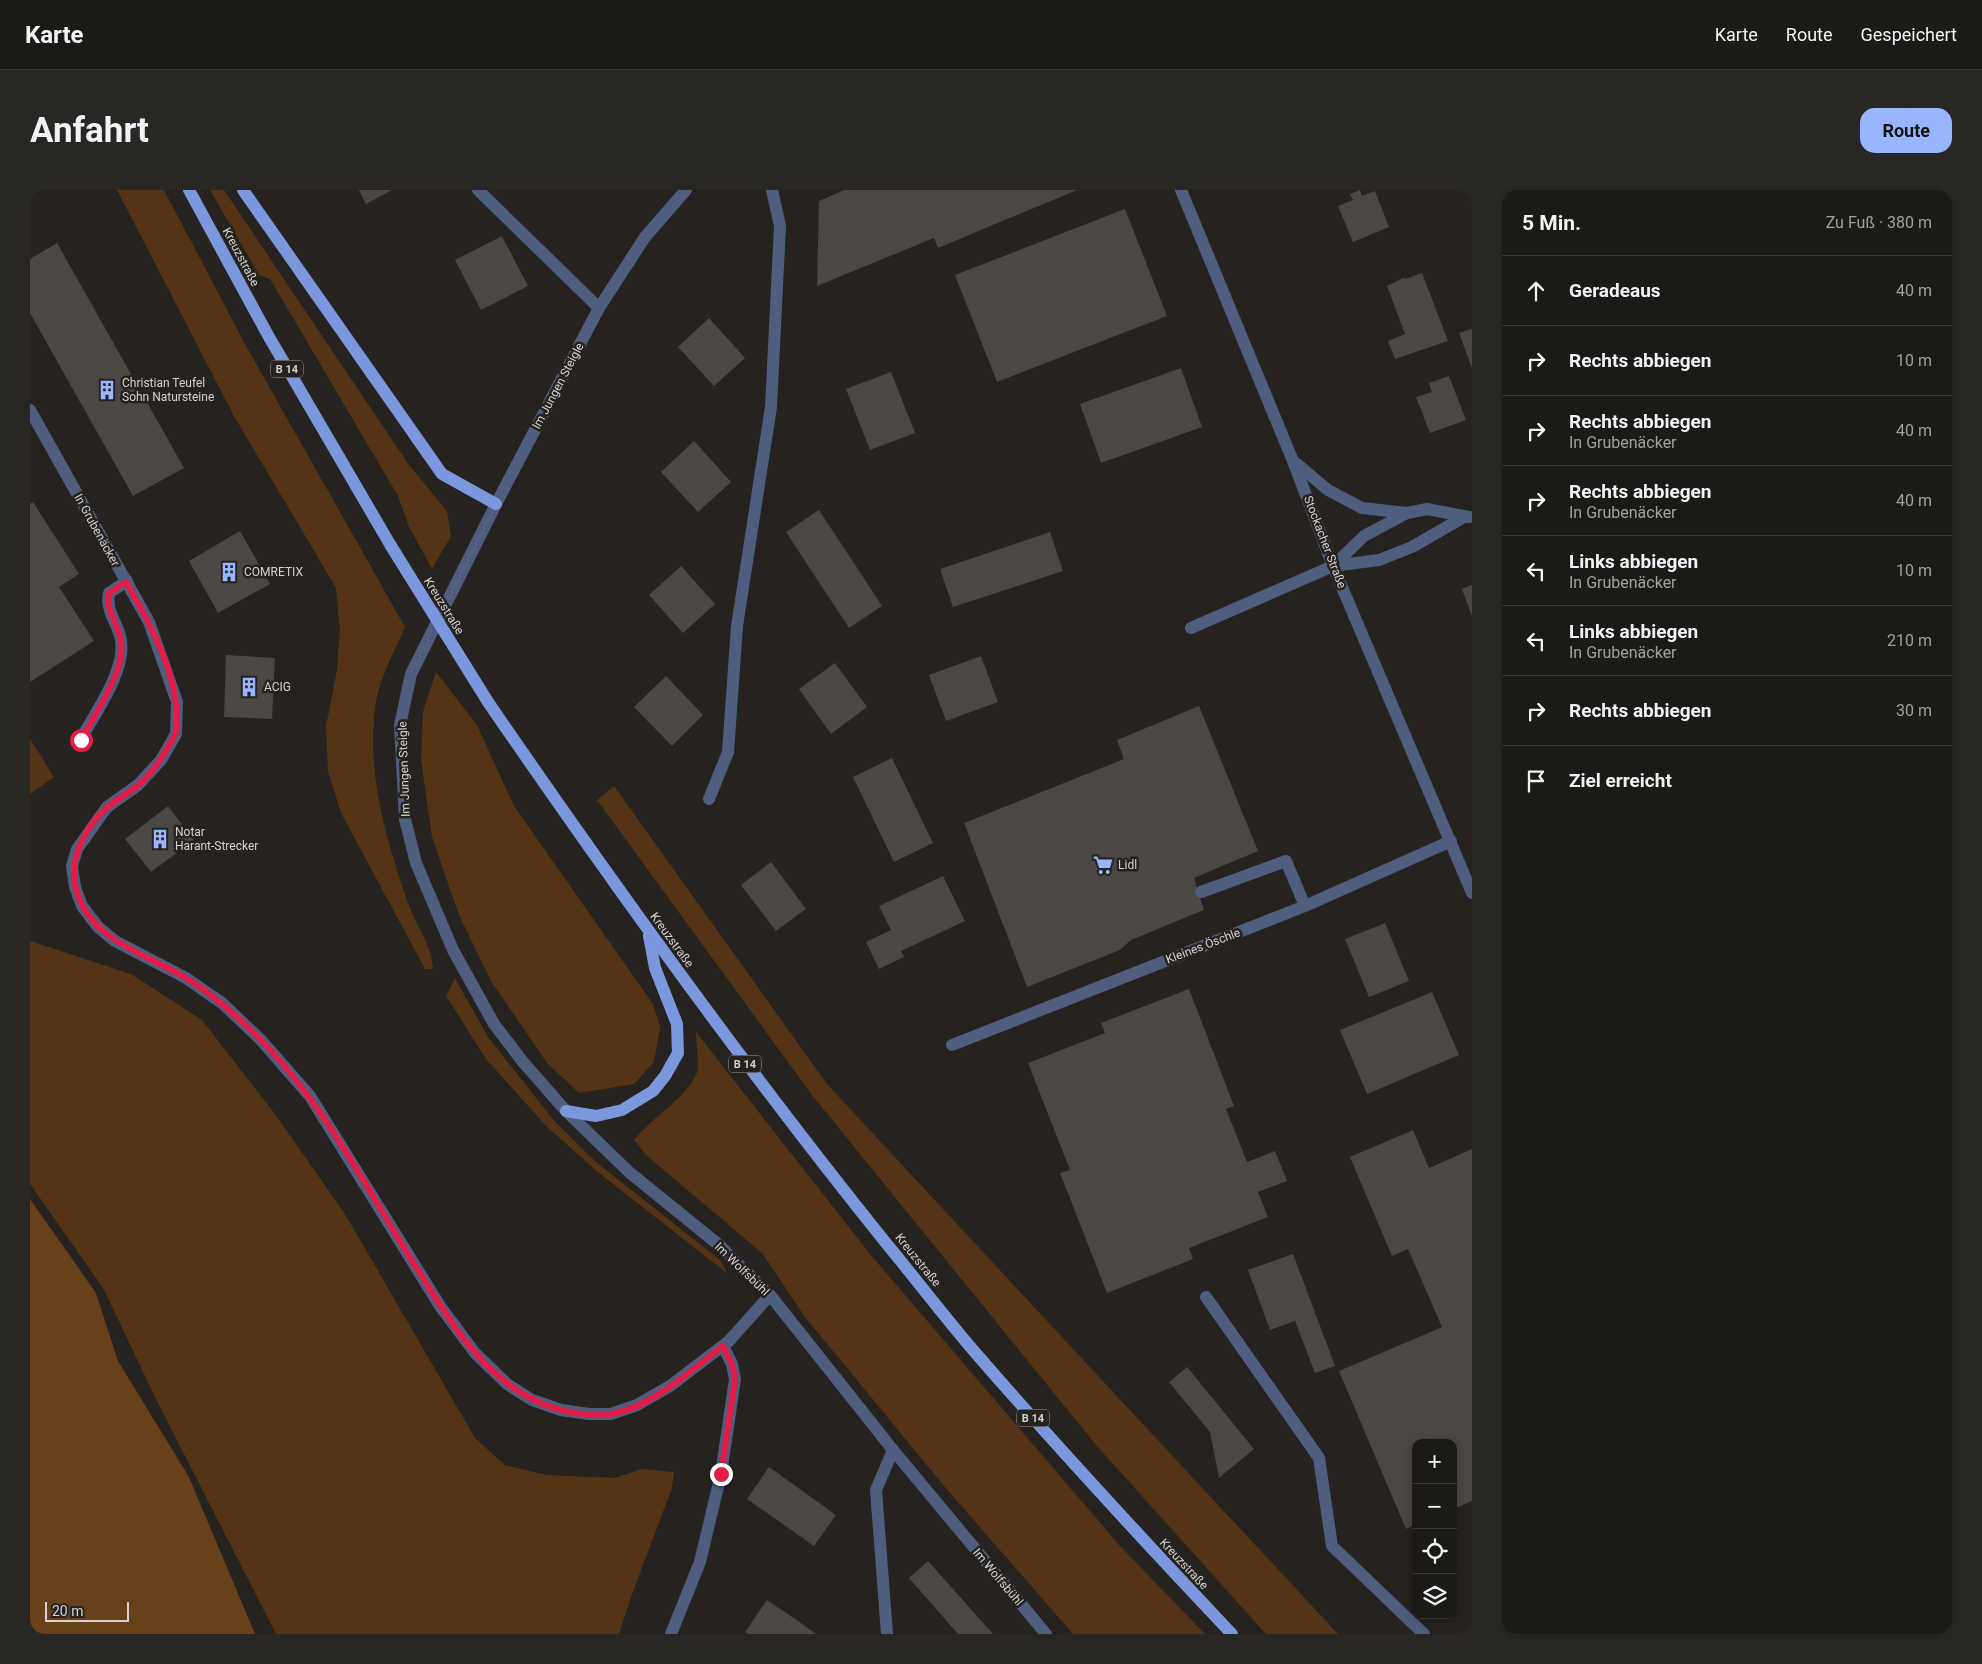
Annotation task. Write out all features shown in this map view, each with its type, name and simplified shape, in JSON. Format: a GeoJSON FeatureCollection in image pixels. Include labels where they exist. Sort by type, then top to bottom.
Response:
{"type":"FeatureCollection","features":[{"type":"Feature","properties":{"kind":"main road","name":"Kreuzstraße"},"geometry":{"type":"LineString","coordinates":[[189,190],[268,337],[391,546],[488,702],[648,932],[735,1051],[972,1348],[1110,1505],[1232,1634]]}},
{"type":"Feature","properties":{"kind":"main road"},"geometry":{"type":"LineString","coordinates":[[243,190],[442,474],[496,504]]}},
{"type":"Feature","properties":{"kind":"main road"},"geometry":{"type":"LineString","coordinates":[[566,1111],[596,1116],[622,1110],[653,1091],[678,1053],[677,1024],[655,968],[648,932]]}},
{"type":"Feature","properties":{"kind":"street"},"geometry":{"type":"LineString","coordinates":[[478,190],[599,308]]}},
{"type":"Feature","properties":{"kind":"street","name":"Im Jungen Steigle"},"geometry":{"type":"LineString","coordinates":[[566,1111],[523,1062],[494,1024],[440,924],[416,863],[405,819],[400,725],[411,674],[496,504],[599,308],[645,236],[686,190]]}},
{"type":"Feature","properties":{"kind":"street"},"geometry":{"type":"LineString","coordinates":[[708,799],[728,752],[737,626],[771,407],[780,226],[772,190]]}},
{"type":"Feature","properties":{"kind":"street","name":"Stockacher Straße"},"geometry":{"type":"LineString","coordinates":[[1181,190],[1293,461],[1333,566],[1472,893]]}},
{"type":"Feature","properties":{"kind":"street","name":"In Grubenäcker"},"geometry":{"type":"LineString","coordinates":[[30,410],[150,622],[176,702],[176,734],[161,760],[138,785],[107,807],[77,849],[72,866],[76,887],[82,906],[98,927],[115,941],[186,978],[222,1003],[260,1039],[310,1096],[440,1306],[475,1353],[507,1384],[532,1400],[561,1410],[611,1414],[636,1405],[670,1386],[723,1346],[770,1296]]}},
{"type":"Feature","properties":{"kind":"street"},"geometry":{"type":"LineString","coordinates":[[1293,461],[1328,490],[1362,508],[1407,514]]}},
{"type":"Feature","properties":{"kind":"street"},"geometry":{"type":"LineString","coordinates":[[1333,566],[1364,536],[1407,514],[1427,509],[1468,517]]}},
{"type":"Feature","properties":{"kind":"street"},"geometry":{"type":"LineString","coordinates":[[1191,628],[1333,566],[1379,560],[1412,547],[1468,517]]}},
{"type":"Feature","properties":{"kind":"street"},"geometry":{"type":"LineString","coordinates":[[81,740],[119,668],[121,639],[106,603],[109,593],[126,582]]}},
{"type":"Feature","properties":{"kind":"street","name":"Kleines Öschle"},"geometry":{"type":"LineString","coordinates":[[952,1045],[1304,906],[1451,841]]}},
{"type":"Feature","properties":{"kind":"street"},"geometry":{"type":"LineString","coordinates":[[1201,892],[1286,861],[1304,906]]}},
{"type":"Feature","properties":{"kind":"street","name":"Im Wolfsbühl"},"geometry":{"type":"LineString","coordinates":[[566,1111],[629,1172],[719,1246],[770,1296],[893,1450],[1046,1634]]}},
{"type":"Feature","properties":{"kind":"street"},"geometry":{"type":"LineString","coordinates":[[1206,1297],[1320,1458],[1332,1546],[1424,1634]]}},
{"type":"Feature","properties":{"kind":"street"},"geometry":{"type":"LineString","coordinates":[[671,1634],[700,1562],[721,1474],[735,1379],[732,1364],[723,1346]]}},
{"type":"Feature","properties":{"kind":"street"},"geometry":{"type":"LineString","coordinates":[[887,1634],[876,1490],[893,1450]]}},
{"type":"Feature","properties":{"kind":"shaded area"},"geometry":{"type":"Polygon","coordinates":[[[117,190],[164,190],[245,344],[405,627],[379,688],[375,709],[373,734],[376,784],[392,855],[411,911],[430,952],[433,969],[425,969],[341,813],[328,771],[326,726],[337,670],[340,630],[336,588],[234,416],[117,190]]]}},
{"type":"Feature","properties":{"kind":"shaded area"},"geometry":{"type":"Polygon","coordinates":[[[210,190],[224,190],[409,465],[447,511],[451,536],[432,569],[409,527],[398,496],[270,279],[259,275],[210,190]]]}},
{"type":"Feature","properties":{"kind":"shaded area"},"geometry":{"type":"Polygon","coordinates":[[[436,672],[477,725],[514,806],[653,1004],[660,1027],[654,1062],[634,1084],[579,1093],[547,1063],[491,981],[459,915],[432,837],[421,760],[423,712],[436,672]]]}},
{"type":"Feature","properties":{"kind":"shaded area"},"geometry":{"type":"Polygon","coordinates":[[[30,739],[54,777],[30,794],[30,739]]]}},
{"type":"Feature","properties":{"kind":"shaded area"},"geometry":{"type":"Polygon","coordinates":[[[614,786],[827,1084],[1338,1634],[1266,1634],[1096,1445],[812,1095],[597,800],[614,786]]]}},
{"type":"Feature","properties":{"kind":"shaded area"},"geometry":{"type":"Polygon","coordinates":[[[30,941],[131,974],[202,1020],[275,1114],[345,1214],[475,1438],[505,1465],[547,1475],[615,1478],[642,1469],[674,1472],[672,1488],[619,1634],[276,1634],[157,1401],[103,1288],[30,1184],[30,941]]]}},
{"type":"Feature","properties":{"kind":"shaded area"},"geometry":{"type":"Polygon","coordinates":[[[455,978],[488,1037],[555,1122],[596,1162],[720,1260],[728,1274],[599,1173],[547,1127],[486,1059],[446,996],[455,978]]]}},
{"type":"Feature","properties":{"kind":"shaded area"},"geometry":{"type":"Polygon","coordinates":[[[696,1032],[870,1254],[1120,1546],[1205,1634],[1073,1634],[944,1486],[805,1317],[762,1253],[647,1156],[634,1140],[683,1093],[696,1075],[698,1061],[696,1032]]]}},
{"type":"Feature","properties":{"kind":"shaded area"},"geometry":{"type":"Polygon","coordinates":[[[30,1199],[96,1293],[118,1361],[189,1477],[255,1634],[30,1634],[30,1199]]]}},
{"type":"Feature","properties":{"kind":"building"},"geometry":{"type":"Polygon","coordinates":[[[359,190],[392,190],[366,204],[359,190]]]}},
{"type":"Feature","properties":{"kind":"building"},"geometry":{"type":"Polygon","coordinates":[[[844,190],[1077,190],[938,248],[934,238],[817,286],[819,201],[844,190]]]}},
{"type":"Feature","properties":{"kind":"building"},"geometry":{"type":"Polygon","coordinates":[[[1360,190],[1362,196],[1375,191],[1389,227],[1353,242],[1338,206],[1353,200],[1350,194],[1360,190]]]}},
{"type":"Feature","properties":{"kind":"building"},"geometry":{"type":"Polygon","coordinates":[[[1125,209],[1167,316],[997,382],[955,275],[1125,209]]]}},
{"type":"Feature","properties":{"kind":"building"},"geometry":{"type":"Polygon","coordinates":[[[502,236],[528,286],[481,310],[455,260],[502,236]]]}},
{"type":"Feature","properties":{"kind":"building","name":"Christian Teufel Sohn Natursteine"},"geometry":{"type":"Polygon","coordinates":[[[57,243],[184,468],[133,496],[30,313],[30,259],[57,243]]]}},
{"type":"Feature","properties":{"kind":"building"},"geometry":{"type":"Polygon","coordinates":[[[1422,273],[1448,341],[1395,359],[1388,341],[1405,334],[1387,286],[1405,277],[1405,279],[1422,273]]]}},
{"type":"Feature","properties":{"kind":"building"},"geometry":{"type":"Polygon","coordinates":[[[709,318],[745,358],[714,386],[678,347],[709,318]]]}},
{"type":"Feature","properties":{"kind":"building"},"geometry":{"type":"Polygon","coordinates":[[[1472,329],[1472,368],[1459,333],[1472,329]]]}},
{"type":"Feature","properties":{"kind":"building"},"geometry":{"type":"Polygon","coordinates":[[[1181,368],[1202,427],[1101,463],[1080,404],[1181,368]]]}},
{"type":"Feature","properties":{"kind":"building"},"geometry":{"type":"Polygon","coordinates":[[[891,372],[915,433],[870,450],[846,389],[891,372]]]}},
{"type":"Feature","properties":{"kind":"building"},"geometry":{"type":"Polygon","coordinates":[[[1449,376],[1466,420],[1430,433],[1416,397],[1432,392],[1429,383],[1449,376]]]}},
{"type":"Feature","properties":{"kind":"building"},"geometry":{"type":"Polygon","coordinates":[[[694,441],[731,482],[698,512],[661,472],[694,441]]]}},
{"type":"Feature","properties":{"kind":"building"},"geometry":{"type":"Polygon","coordinates":[[[33,502],[79,574],[59,587],[94,641],[30,682],[30,504],[33,502]]]}},
{"type":"Feature","properties":{"kind":"building"},"geometry":{"type":"Polygon","coordinates":[[[819,510],[882,606],[849,628],[786,532],[819,510]]]}},
{"type":"Feature","properties":{"kind":"building","name":"COMRETIX"},"geometry":{"type":"Polygon","coordinates":[[[240,531],[270,584],[218,613],[189,561],[240,531]]]}},
{"type":"Feature","properties":{"kind":"building"},"geometry":{"type":"Polygon","coordinates":[[[1050,532],[1063,571],[953,607],[940,569],[1050,532]]]}},
{"type":"Feature","properties":{"kind":"building"},"geometry":{"type":"Polygon","coordinates":[[[681,566],[715,604],[683,633],[649,595],[681,566]]]}},
{"type":"Feature","properties":{"kind":"building"},"geometry":{"type":"Polygon","coordinates":[[[1472,585],[1472,616],[1462,589],[1472,585]]]}},
{"type":"Feature","properties":{"kind":"building","name":"ACIG"},"geometry":{"type":"Polygon","coordinates":[[[226,655],[275,658],[272,719],[224,717],[226,655]]]}},
{"type":"Feature","properties":{"kind":"building"},"geometry":{"type":"Polygon","coordinates":[[[981,656],[998,702],[946,721],[929,675],[981,656]]]}},
{"type":"Feature","properties":{"kind":"building"},"geometry":{"type":"Polygon","coordinates":[[[835,663],[867,707],[831,734],[799,689],[835,663]]]}},
{"type":"Feature","properties":{"kind":"building"},"geometry":{"type":"Polygon","coordinates":[[[666,676],[703,715],[672,746],[634,707],[666,676]]]}},
{"type":"Feature","properties":{"kind":"building","name":"Lidl"},"geometry":{"type":"Polygon","coordinates":[[[1199,706],[1258,851],[1194,878],[1204,910],[1131,940],[1120,950],[1027,987],[964,823],[1124,759],[1117,740],[1199,706]]]}},
{"type":"Feature","properties":{"kind":"building"},"geometry":{"type":"Polygon","coordinates":[[[892,758],[933,843],[894,862],[853,777],[892,758]]]}},
{"type":"Feature","properties":{"kind":"building","name":"Notar Harant-Strecker"},"geometry":{"type":"Polygon","coordinates":[[[168,806],[194,840],[151,872],[125,839],[168,806]]]}},
{"type":"Feature","properties":{"kind":"building"},"geometry":{"type":"Polygon","coordinates":[[[771,862],[806,909],[776,931],[741,885],[771,862]]]}},
{"type":"Feature","properties":{"kind":"building"},"geometry":{"type":"Polygon","coordinates":[[[943,876],[965,921],[901,951],[904,957],[879,969],[866,942],[891,930],[879,906],[943,876]]]}},
{"type":"Feature","properties":{"kind":"building"},"geometry":{"type":"Polygon","coordinates":[[[1385,923],[1409,981],[1369,997],[1345,939],[1385,923]]]}},
{"type":"Feature","properties":{"kind":"building"},"geometry":{"type":"Polygon","coordinates":[[[1189,989],[1234,1106],[1226,1109],[1247,1162],[1275,1151],[1287,1181],[1258,1192],[1268,1217],[1189,1248],[1193,1259],[1107,1293],[1060,1173],[1070,1170],[1028,1063],[1105,1033],[1101,1023],[1189,989]]]}},
{"type":"Feature","properties":{"kind":"building"},"geometry":{"type":"Polygon","coordinates":[[[1432,992],[1459,1055],[1367,1094],[1340,1030],[1432,992]]]}},
{"type":"Feature","properties":{"kind":"building"},"geometry":{"type":"Polygon","coordinates":[[[1413,1130],[1429,1168],[1472,1149],[1472,1501],[1457,1507],[1457,1439],[1412,1439],[1412,1526],[1406,1529],[1339,1371],[1442,1327],[1408,1249],[1392,1256],[1350,1157],[1413,1130]]]}},
{"type":"Feature","properties":{"kind":"building"},"geometry":{"type":"Polygon","coordinates":[[[1293,1254],[1335,1366],[1315,1373],[1295,1321],[1270,1330],[1248,1270],[1293,1254]]]}},
{"type":"Feature","properties":{"kind":"building"},"geometry":{"type":"Polygon","coordinates":[[[1187,1367],[1254,1449],[1219,1478],[1210,1432],[1169,1382],[1187,1367]]]}},
{"type":"Feature","properties":{"kind":"building"},"geometry":{"type":"Polygon","coordinates":[[[769,1467],[836,1515],[814,1546],[747,1499],[769,1467]]]}},
{"type":"Feature","properties":{"kind":"building"},"geometry":{"type":"Polygon","coordinates":[[[928,1561],[993,1634],[958,1634],[909,1578],[928,1561]]]}},
{"type":"Feature","properties":{"kind":"building"},"geometry":{"type":"Polygon","coordinates":[[[767,1600],[816,1634],[748,1634],[745,1632],[767,1600]]]}},
{"type":"Feature","properties":{"kind":"place","name":"Christian Teufel Sohn Natursteine"},"geometry":{"type":"Point","coordinates":[107,390]}},
{"type":"Feature","properties":{"kind":"place","name":"COMRETIX"},"geometry":{"type":"Point","coordinates":[229,572]}},
{"type":"Feature","properties":{"kind":"place","name":"ACIG"},"geometry":{"type":"Point","coordinates":[249,687]}},
{"type":"Feature","properties":{"kind":"place","name":"Notar Harant-Strecker"},"geometry":{"type":"Point","coordinates":[160,839]}},
{"type":"Feature","properties":{"kind":"place","name":"Lidl"},"geometry":{"type":"Point","coordinates":[1103,865]}},
{"type":"Feature","properties":{"kind":"route"},"geometry":{"type":"LineString","coordinates":[[81,740],[119,668],[122,652],[121,639],[106,603],[109,593],[126,582],[150,622],[168,673],[176,702],[176,734],[161,760],[138,785],[107,807],[77,849],[72,866],[82,906],[98,927],[115,941],[186,978],[222,1003],[260,1039],[310,1096],[440,1306],[475,1353],[507,1384],[532,1400],[561,1410],[589,1414],[611,1414],[636,1405],[670,1386],[723,1346],[732,1364],[735,1379],[721,1474]]}}]}
